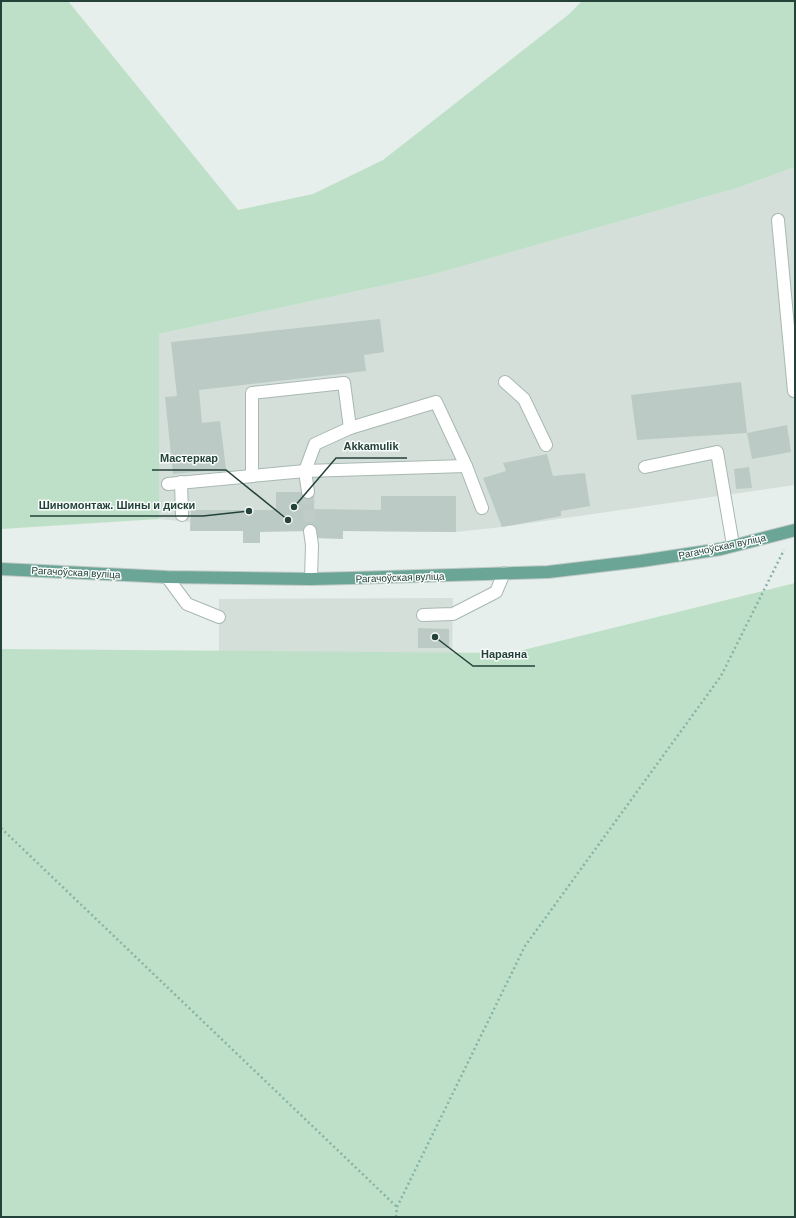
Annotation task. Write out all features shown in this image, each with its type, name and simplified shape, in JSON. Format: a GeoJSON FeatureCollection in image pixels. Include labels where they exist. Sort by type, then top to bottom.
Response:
{"type":"FeatureCollection","features":[{"type":"Feature","properties":{"kind":"main road","name":"Рагачоўская вуліца"},"geometry":{"type":"LineString","coordinates":[[1,569],[167,577],[310,578],[360,578],[548,572],[641,562],[721,548],[795,530]]}},
{"type":"Feature","properties":{"kind":"lane"},"geometry":{"type":"LineString","coordinates":[[778,220],[795,391]]}},
{"type":"Feature","properties":{"kind":"lane"},"geometry":{"type":"LineString","coordinates":[[505,382],[524,399],[546,445]]}},
{"type":"Feature","properties":{"kind":"lane"},"geometry":{"type":"LineString","coordinates":[[252,476],[252,393],[344,383],[350,428]]}},
{"type":"Feature","properties":{"kind":"lane"},"geometry":{"type":"LineString","coordinates":[[308,492],[305,471],[315,444],[350,428],[436,402],[466,466],[482,508]]}},
{"type":"Feature","properties":{"kind":"lane"},"geometry":{"type":"LineString","coordinates":[[645,467],[717,452],[733,545]]}},
{"type":"Feature","properties":{"kind":"lane"},"geometry":{"type":"LineString","coordinates":[[168,484],[305,471],[466,466]]}},
{"type":"Feature","properties":{"kind":"lane"},"geometry":{"type":"LineString","coordinates":[[181,482],[182,515]]}},
{"type":"Feature","properties":{"kind":"lane"},"geometry":{"type":"LineString","coordinates":[[310,531],[312,545],[310,578]]}},
{"type":"Feature","properties":{"kind":"lane"},"geometry":{"type":"LineString","coordinates":[[423,615],[452,614],[496,592],[504,573]]}},
{"type":"Feature","properties":{"kind":"lane"},"geometry":{"type":"LineString","coordinates":[[167,577],[187,604],[219,617]]}},
{"type":"Feature","properties":{"kind":"path"},"geometry":{"type":"LineString","coordinates":[[396,1217],[397,1207],[525,946],[721,676],[795,530]]}},
{"type":"Feature","properties":{"kind":"path"},"geometry":{"type":"LineString","coordinates":[[1,828],[397,1207]]}},
{"type":"Feature","properties":{"kind":"shaded area"},"geometry":{"type":"Polygon","coordinates":[[[795,167],[795,485],[502,527],[456,532],[343,531],[343,539],[316,538],[310,531],[190,531],[190,522],[159,519],[159,334],[431,275],[737,188],[795,167]]]}},
{"type":"Feature","properties":{"kind":"shaded area"},"geometry":{"type":"Polygon","coordinates":[[[453,598],[452,659],[219,659],[219,599],[453,598]]]}},
{"type":"Feature","properties":{"kind":"green space"},"geometry":{"type":"Polygon","coordinates":[[[1,1],[68,1],[238,210],[313,194],[383,160],[568,15],[582,1],[791,1],[795,2],[795,167],[737,188],[431,275],[159,334],[159,519],[1,529],[1,1]]]}},
{"type":"Feature","properties":{"kind":"green space"},"geometry":{"type":"Polygon","coordinates":[[[795,583],[795,1217],[1,1217],[1,649],[511,653],[795,583]]]}},
{"type":"Feature","properties":{"kind":"building"},"geometry":{"type":"Polygon","coordinates":[[[380,319],[384,352],[364,355],[366,371],[199,390],[202,423],[220,421],[226,469],[173,474],[165,397],[177,396],[171,342],[380,319]]]}},
{"type":"Feature","properties":{"kind":"building"},"geometry":{"type":"Polygon","coordinates":[[[741,382],[747,433],[637,440],[631,395],[741,382]]]}},
{"type":"Feature","properties":{"kind":"building"},"geometry":{"type":"Polygon","coordinates":[[[787,425],[791,452],[752,459],[747,433],[787,425]]]}},
{"type":"Feature","properties":{"kind":"building"},"geometry":{"type":"Polygon","coordinates":[[[547,454],[553,476],[585,473],[590,506],[561,511],[561,516],[502,527],[483,478],[506,471],[503,463],[547,454]]]}},
{"type":"Feature","properties":{"kind":"building"},"geometry":{"type":"Polygon","coordinates":[[[749,467],[752,488],[736,489],[734,469],[749,467]]]}},
{"type":"Feature","properties":{"kind":"building"},"geometry":{"type":"Polygon","coordinates":[[[276,492],[314,492],[314,509],[381,510],[381,496],[456,496],[456,532],[343,531],[343,539],[316,538],[310,531],[260,532],[260,543],[243,543],[243,531],[190,531],[191,510],[276,510],[276,492]]]}},
{"type":"Feature","properties":{"kind":"building"},"geometry":{"type":"Polygon","coordinates":[[[418,628],[449,629],[449,648],[418,648],[418,628]]]}},
{"type":"Feature","properties":{"kind":"tunnel"},"geometry":{"type":"LineString","coordinates":[[308,492],[310,531]]}},
{"type":"Feature","properties":{"kind":"place","name":"Akkamulik"},"geometry":{"type":"Point","coordinates":[294,507]}},
{"type":"Feature","properties":{"kind":"place","name":"Шиномонтаж. Шины и диски"},"geometry":{"type":"Point","coordinates":[249,511]}},
{"type":"Feature","properties":{"kind":"place","name":"Мастеркар"},"geometry":{"type":"Point","coordinates":[288,520]}},
{"type":"Feature","properties":{"kind":"place","name":"Нараяна"},"geometry":{"type":"Point","coordinates":[435,637]}}]}
